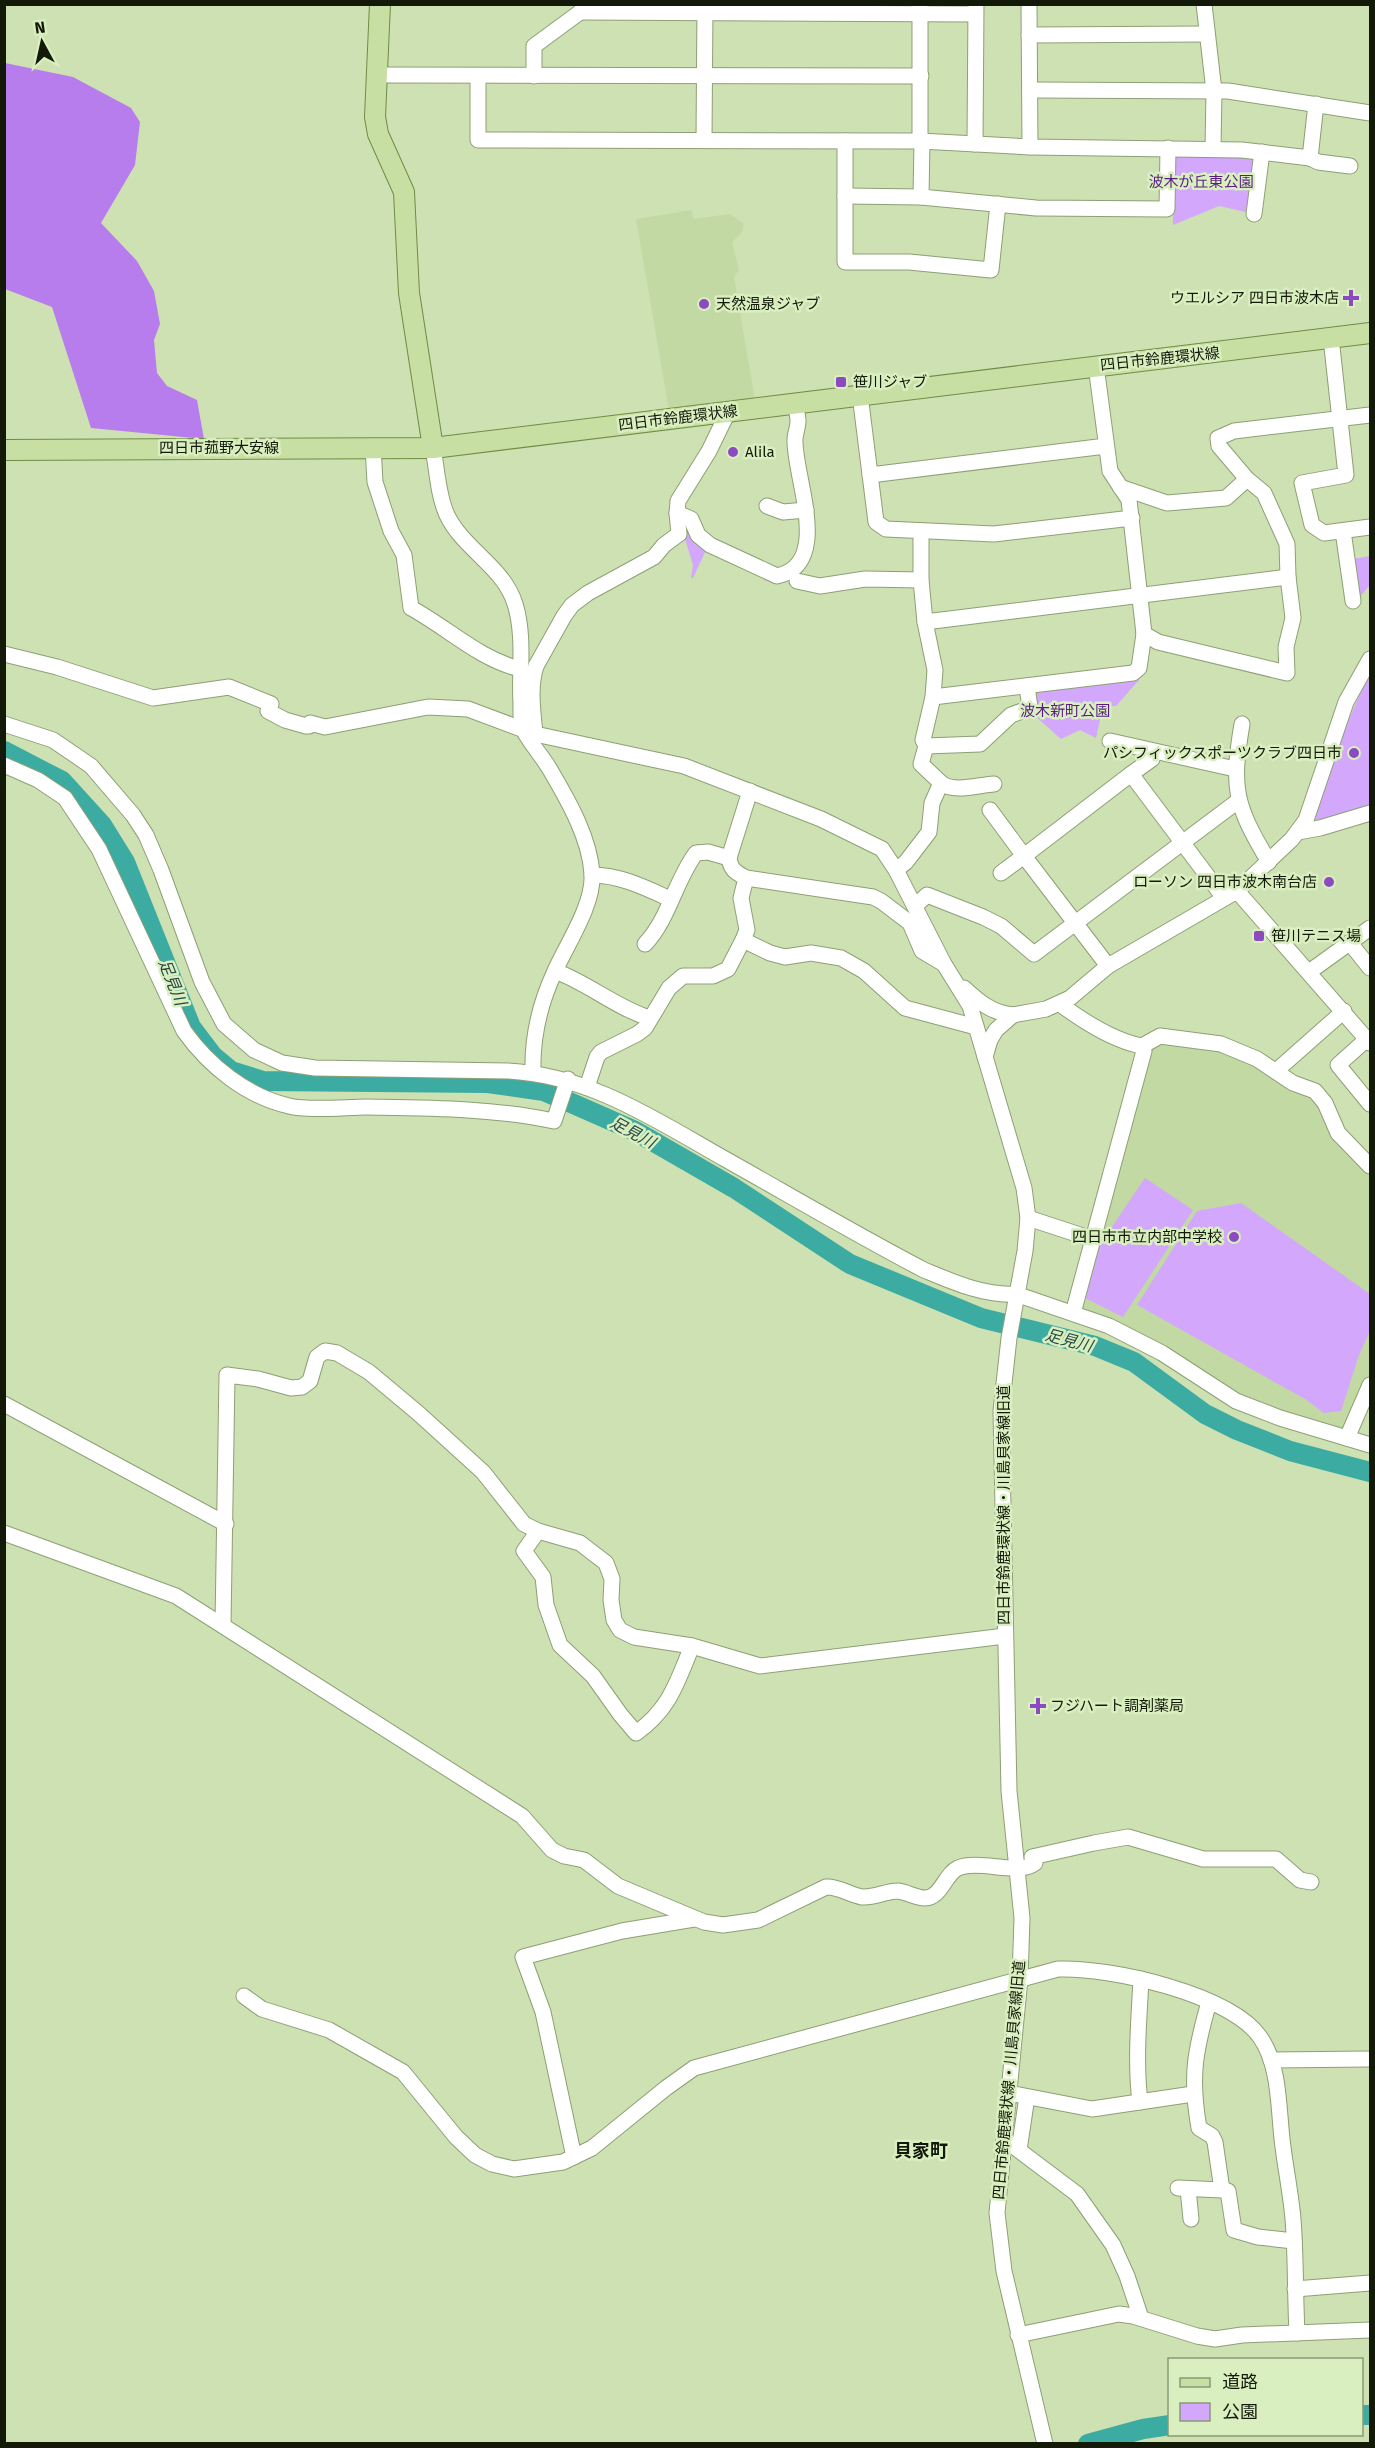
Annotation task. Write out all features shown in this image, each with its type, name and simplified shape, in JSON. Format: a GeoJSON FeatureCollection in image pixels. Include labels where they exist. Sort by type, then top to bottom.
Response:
{"type":"FeatureCollection","features":[{"type":"Feature","properties":{"kind":"main road"},"geometry":{"type":"LineString","coordinates":[[380,4],[375,117],[378,134],[404,192],[409,293],[434,448]]}},
{"type":"Feature","properties":{"kind":"main road","name":"四日市鈴鹿環状線"},"geometry":{"type":"LineString","coordinates":[[434,448],[1371,333]]}},
{"type":"Feature","properties":{"kind":"main road","name":"四日市菰野大安線"},"geometry":{"type":"LineString","coordinates":[[4,450],[434,448]]}},
{"type":"Feature","properties":{"kind":"street"},"geometry":{"type":"LineString","coordinates":[[1029,4],[1029,147]]}},
{"type":"Feature","properties":{"kind":"street"},"geometry":{"type":"LineString","coordinates":[[1204,4],[1214,91],[1213,149]]}},
{"type":"Feature","properties":{"kind":"street"},"geometry":{"type":"LineString","coordinates":[[534,76],[534,46],[585,8],[975,9],[975,144]]}},
{"type":"Feature","properties":{"kind":"street"},"geometry":{"type":"LineString","coordinates":[[704,140],[705,8]]}},
{"type":"Feature","properties":{"kind":"street"},"geometry":{"type":"LineString","coordinates":[[921,9],[921,197]]}},
{"type":"Feature","properties":{"kind":"street"},"geometry":{"type":"LineString","coordinates":[[1029,35],[1207,34]]}},
{"type":"Feature","properties":{"kind":"street"},"geometry":{"type":"LineString","coordinates":[[376,75],[921,76]]}},
{"type":"Feature","properties":{"kind":"street"},"geometry":{"type":"LineString","coordinates":[[478,76],[478,140],[921,141],[1029,147],[1213,149],[1262,152],[1350,166]]}},
{"type":"Feature","properties":{"kind":"street"},"geometry":{"type":"LineString","coordinates":[[1030,90],[1214,91],[1371,113]]}},
{"type":"Feature","properties":{"kind":"street"},"geometry":{"type":"LineString","coordinates":[[1310,158],[1316,104]]}},
{"type":"Feature","properties":{"kind":"street"},"geometry":{"type":"LineString","coordinates":[[845,141],[845,262],[909,262],[991,270],[998,204]]}},
{"type":"Feature","properties":{"kind":"street"},"geometry":{"type":"LineString","coordinates":[[845,196],[921,197],[1036,208],[1167,209],[1168,148]]}},
{"type":"Feature","properties":{"kind":"street"},"geometry":{"type":"LineString","coordinates":[[1254,214],[1262,152]]}},
{"type":"Feature","properties":{"kind":"street"},"geometry":{"type":"LineString","coordinates":[[1331,338],[1346,475],[1302,483],[1312,525],[1324,533],[1371,527]]}},
{"type":"Feature","properties":{"kind":"street"},"geometry":{"type":"LineString","coordinates":[[933,697],[1133,673],[1139,668],[1144,634],[1132,518],[1129,500],[1110,471],[1096,366]]}},
{"type":"Feature","properties":{"kind":"street"},"geometry":{"type":"LineString","coordinates":[[860,395],[876,522],[886,529],[994,534],[1132,518]]}},
{"type":"Feature","properties":{"kind":"street"},"geometry":{"type":"LineString","coordinates":[[677,513],[691,519],[698,535],[710,545],[777,576],[789,573],[804,555],[808,533],[795,440],[798,422],[795,403]]}},
{"type":"Feature","properties":{"kind":"street"},"geometry":{"type":"LineString","coordinates":[[529,731],[533,675],[564,616],[581,597],[654,557],[664,545],[679,534],[678,501],[709,451],[728,412]]}},
{"type":"Feature","properties":{"kind":"street"},"geometry":{"type":"LineString","coordinates":[[1144,634],[1158,642],[1287,673],[1286,647],[1293,618],[1287,544],[1264,493],[1247,479],[1219,446],[1218,438],[1234,431],[1371,415]]}},
{"type":"Feature","properties":{"kind":"street"},"geometry":{"type":"LineString","coordinates":[[870,475],[1106,446]]}},
{"type":"Feature","properties":{"kind":"street"},"geometry":{"type":"LineString","coordinates":[[373,447],[375,483],[391,531],[404,555],[411,609],[449,630],[500,664],[520,669]]}},
{"type":"Feature","properties":{"kind":"street"},"geometry":{"type":"LineString","coordinates":[[434,448],[447,515],[459,532],[504,581],[512,595],[518,616],[520,669],[529,731],[569,806],[585,843],[592,875],[587,901],[555,971],[537,1022],[532,1052],[533,1072]]}},
{"type":"Feature","properties":{"kind":"street"},"geometry":{"type":"LineString","coordinates":[[1120,487],[1167,503],[1226,498],[1247,479]]}},
{"type":"Feature","properties":{"kind":"street"},"geometry":{"type":"LineString","coordinates":[[767,506],[783,512],[806,510]]}},
{"type":"Feature","properties":{"kind":"street"},"geometry":{"type":"LineString","coordinates":[[921,531],[921,580],[925,622],[935,670],[933,697],[923,740],[926,746],[921,764],[947,787],[959,789],[994,784]]}},
{"type":"Feature","properties":{"kind":"street"},"geometry":{"type":"LineString","coordinates":[[1343,531],[1353,601]]}},
{"type":"Feature","properties":{"kind":"street"},"geometry":{"type":"LineString","coordinates":[[925,622],[1288,577]]}},
{"type":"Feature","properties":{"kind":"street"},"geometry":{"type":"LineString","coordinates":[[797,581],[820,586],[865,579],[921,580]]}},
{"type":"Feature","properties":{"kind":"street"},"geometry":{"type":"LineString","coordinates":[[4,654],[57,667],[153,698],[229,687],[270,704],[268,711],[285,720],[306,726],[310,723],[325,727],[428,707],[447,706],[478,712],[529,731],[684,766],[820,819],[882,849],[896,870],[916,915]]}},
{"type":"Feature","properties":{"kind":"street"},"geometry":{"type":"LineString","coordinates":[[955,980],[985,1006],[1004,1014],[1014,1015],[1060,1004],[1108,966],[1230,894],[1269,862],[1299,832],[1306,820],[1346,702],[1371,658]]}},
{"type":"Feature","properties":{"kind":"street"},"geometry":{"type":"LineString","coordinates":[[926,746],[980,744],[1011,715],[1030,708],[1027,686]]}},
{"type":"Feature","properties":{"kind":"street"},"geometry":{"type":"LineString","coordinates":[[1242,723],[1235,769],[1238,801],[1252,834],[1269,862]]}},
{"type":"Feature","properties":{"kind":"street"},"geometry":{"type":"LineString","coordinates":[[4,724],[53,740],[90,766],[133,815],[146,835],[161,870],[202,982],[224,1024],[255,1050],[282,1063],[315,1068],[533,1072],[587,1087],[648,1117],[924,1270],[972,1288],[1015,1296],[1109,1326],[1162,1353],[1236,1401],[1280,1418],[1371,1444]]}},
{"type":"Feature","properties":{"kind":"street"},"geometry":{"type":"LineString","coordinates":[[1110,741],[1235,769]]}},
{"type":"Feature","properties":{"kind":"street"},"geometry":{"type":"LineString","coordinates":[[1001,873],[1152,759]]}},
{"type":"Feature","properties":{"kind":"street"},"geometry":{"type":"LineString","coordinates":[[4,765],[38,780],[65,798],[99,849],[184,1031],[201,1054],[230,1079],[251,1092],[290,1107],[439,1108],[514,1113],[554,1120],[567,1081]]}},
{"type":"Feature","properties":{"kind":"street"},"geometry":{"type":"LineString","coordinates":[[1131,774],[1182,843],[1309,972],[1369,1041],[1338,1065],[1371,1104]]}},
{"type":"Feature","properties":{"kind":"street"},"geometry":{"type":"LineString","coordinates":[[896,870],[906,862],[928,832],[932,803],[941,783]]}},
{"type":"Feature","properties":{"kind":"street"},"geometry":{"type":"LineString","coordinates":[[750,791],[729,858],[731,868],[746,878],[873,897],[916,915]]}},
{"type":"Feature","properties":{"kind":"street"},"geometry":{"type":"LineString","coordinates":[[916,915],[927,895],[983,916],[1001,926],[1034,954],[1238,801]]}},
{"type":"Feature","properties":{"kind":"street"},"geometry":{"type":"LineString","coordinates":[[990,810],[1108,966]]}},
{"type":"Feature","properties":{"kind":"street"},"geometry":{"type":"LineString","coordinates":[[1299,832],[1371,813]]}},
{"type":"Feature","properties":{"kind":"street"},"geometry":{"type":"LineString","coordinates":[[645,944],[656,933],[670,899],[696,853],[708,852],[729,858]]}},
{"type":"Feature","properties":{"kind":"street"},"geometry":{"type":"LineString","coordinates":[[592,875],[623,880],[670,899]]}},
{"type":"Feature","properties":{"kind":"street"},"geometry":{"type":"LineString","coordinates":[[587,1087],[597,1057],[601,1052],[645,1028],[669,988],[683,976],[713,976],[728,969],[747,930],[741,898],[746,878]]}},
{"type":"Feature","properties":{"kind":"street","name":"四日市鈴鹿環状線・川島貝家線旧道"},"geometry":{"type":"LineString","coordinates":[[916,915],[922,951],[944,964],[970,1005],[1024,1188],[1028,1218],[1025,1251],[1009,1338],[1001,1411],[1009,1791],[1022,1918],[1020,1979],[997,2214],[1004,2271],[1045,2444]]}},
{"type":"Feature","properties":{"kind":"street"},"geometry":{"type":"LineString","coordinates":[[1309,972],[1371,928]]}},
{"type":"Feature","properties":{"kind":"street"},"geometry":{"type":"LineString","coordinates":[[743,940],[770,953],[785,957],[811,953],[842,958],[864,971],[905,1008],[976,1027]]}},
{"type":"Feature","properties":{"kind":"street"},"geometry":{"type":"LineString","coordinates":[[1350,943],[1371,968]]}},
{"type":"Feature","properties":{"kind":"street"},"geometry":{"type":"LineString","coordinates":[[555,971],[574,978],[614,1002],[649,1018]]}},
{"type":"Feature","properties":{"kind":"street"},"geometry":{"type":"LineString","coordinates":[[1060,1004],[1128,1043],[1142,1046],[1160,1036],[1221,1044],[1257,1059],[1293,1083],[1315,1091],[1324,1103],[1338,1133],[1371,1166]]}},
{"type":"Feature","properties":{"kind":"street"},"geometry":{"type":"LineString","coordinates":[[1276,1071],[1344,1011]]}},
{"type":"Feature","properties":{"kind":"street"},"geometry":{"type":"LineString","coordinates":[[985,1060],[990,1040],[996,1030],[1014,1015]]}},
{"type":"Feature","properties":{"kind":"street"},"geometry":{"type":"LineString","coordinates":[[1073,1313],[1144,1051],[1142,1046]]}},
{"type":"Feature","properties":{"kind":"street"},"geometry":{"type":"LineString","coordinates":[[1028,1218],[1092,1239]]}},
{"type":"Feature","properties":{"kind":"street"},"geometry":{"type":"LineString","coordinates":[[223,1624],[227,1375],[258,1379],[291,1388],[302,1387],[310,1381],[317,1357],[325,1351],[337,1353],[369,1372],[418,1413],[483,1472],[524,1524],[538,1532],[580,1543],[606,1563],[612,1579],[611,1600],[614,1620],[620,1630],[634,1637],[692,1646],[760,1666],[1005,1636]]}},
{"type":"Feature","properties":{"kind":"street"},"geometry":{"type":"LineString","coordinates":[[1347,1438],[1371,1385]]}},
{"type":"Feature","properties":{"kind":"street"},"geometry":{"type":"LineString","coordinates":[[4,1404],[226,1524]]}},
{"type":"Feature","properties":{"kind":"street"},"geometry":{"type":"LineString","coordinates":[[538,1532],[524,1551],[543,1577],[546,1605],[557,1639],[560,1645],[593,1676],[636,1732],[654,1720],[669,1698],[692,1646]]}},
{"type":"Feature","properties":{"kind":"street"},"geometry":{"type":"LineString","coordinates":[[4,1533],[176,1596],[522,1816],[552,1850],[564,1856],[584,1860],[618,1886],[694,1919],[723,1925],[758,1920],[830,1886],[861,1896],[897,1891],[925,1898],[935,1894],[958,1868],[976,1865],[1017,1867],[1094,1843],[1128,1838],[1203,1858],[1276,1859],[1300,1880],[1311,1882]]}},
{"type":"Feature","properties":{"kind":"street"},"geometry":{"type":"LineString","coordinates":[[574,2157],[543,2012],[523,1957],[622,1931],[694,1919]]}},
{"type":"Feature","properties":{"kind":"street"},"geometry":{"type":"LineString","coordinates":[[244,1996],[262,2008],[329,2030],[403,2072],[475,2155],[492,2164],[514,2169],[538,2167],[574,2157],[592,2148],[694,2068],[1059,1969],[1141,1979],[1234,2013],[1251,2025],[1264,2043],[1271,2060],[1278,2098],[1294,2241],[1297,2333]]}},
{"type":"Feature","properties":{"kind":"street"},"geometry":{"type":"LineString","coordinates":[[1140,2102],[1138,2043],[1141,1979]]}},
{"type":"Feature","properties":{"kind":"street"},"geometry":{"type":"LineString","coordinates":[[1209,2002],[1194,2062],[1193,2094],[1199,2128],[1212,2136],[1215,2142],[1222,2189]]}},
{"type":"Feature","properties":{"kind":"street"},"geometry":{"type":"LineString","coordinates":[[1271,2060],[1371,2059]]}},
{"type":"Feature","properties":{"kind":"street"},"geometry":{"type":"LineString","coordinates":[[1009,2093],[1092,2109],[1193,2094]]}},
{"type":"Feature","properties":{"kind":"street"},"geometry":{"type":"LineString","coordinates":[[1019,2150],[1027,2097]]}},
{"type":"Feature","properties":{"kind":"street"},"geometry":{"type":"LineString","coordinates":[[1004,2139],[1077,2194],[1113,2245],[1127,2276],[1141,2318]]}},
{"type":"Feature","properties":{"kind":"street"},"geometry":{"type":"LineString","coordinates":[[1191,2219],[1183,2188],[1222,2189],[1228,2191],[1234,2230],[1266,2238],[1294,2241]]}},
{"type":"Feature","properties":{"kind":"street"},"geometry":{"type":"LineString","coordinates":[[1295,2289],[1371,2283]]}},
{"type":"Feature","properties":{"kind":"street"},"geometry":{"type":"LineString","coordinates":[[1019,2341],[1110,2315],[1133,2316],[1197,2336],[1215,2339],[1371,2330]]}},
{"type":"Feature","properties":{"kind":"shaded area"},"geometry":{"type":"Polygon","coordinates":[[[5,63],[73,77],[131,108],[140,122],[135,165],[101,223],[137,261],[154,291],[160,324],[154,340],[157,373],[167,386],[197,400],[204,439],[91,428],[52,307],[5,289],[5,63]]]}},
{"type":"Feature","properties":{"kind":"shaded area"},"geometry":{"type":"Polygon","coordinates":[[[692,210],[693,219],[730,214],[744,224],[742,232],[732,242],[739,270],[734,277],[755,400],[669,410],[636,219],[692,210]]]}},
{"type":"Feature","properties":{"kind":"shaded area","name":"四日市市立内部中学校"},"geometry":{"type":"Polygon","coordinates":[[[1161,1041],[1219,1049],[1254,1063],[1308,1093],[1370,1172],[1370,1375],[1346,1432],[1265,1409],[1080,1308],[1149,1052],[1161,1041]]]}},
{"type":"Feature","properties":{"kind":"green space","name":"波木が丘東公園"},"geometry":{"type":"Polygon","coordinates":[[[1176,154],[1257,157],[1250,213],[1219,206],[1173,225],[1172,157],[1176,154]]]}},
{"type":"Feature","properties":{"kind":"green space"},"geometry":{"type":"Polygon","coordinates":[[[689,527],[706,550],[693,578],[691,578],[693,565],[682,529],[689,527]]]}},
{"type":"Feature","properties":{"kind":"green space"},"geometry":{"type":"Polygon","coordinates":[[[1370,556],[1370,585],[1358,599],[1353,559],[1370,556]]]}},
{"type":"Feature","properties":{"kind":"green space","name":"パシフィックスポーツクラブ四日市"},"geometry":{"type":"Polygon","coordinates":[[[1370,672],[1370,809],[1312,824],[1344,730],[1370,672]]]}},
{"type":"Feature","properties":{"kind":"green space","name":"波木新町公園"},"geometry":{"type":"Polygon","coordinates":[[[1137,677],[1139,680],[1116,706],[1103,706],[1096,738],[1080,730],[1061,739],[1033,714],[1033,693],[1036,691],[1137,677]]]}},
{"type":"Feature","properties":{"kind":"green space"},"geometry":{"type":"Polygon","coordinates":[[[1145,1178],[1193,1210],[1123,1317],[1083,1297],[1093,1255],[1145,1178]]]}},
{"type":"Feature","properties":{"kind":"green space"},"geometry":{"type":"Polygon","coordinates":[[[1241,1203],[1370,1294],[1370,1331],[1359,1355],[1341,1411],[1324,1413],[1305,1399],[1137,1305],[1197,1211],[1241,1203]]]}},
{"type":"Feature","properties":{"kind":"waterway","name":"足見川"},"geometry":{"type":"LineString","coordinates":[[4,751],[62,781],[102,825],[125,862],[191,1027],[213,1056],[231,1071],[263,1081],[488,1083],[544,1091],[635,1131],[734,1188],[850,1264],[981,1318],[1095,1346],[1134,1362],[1205,1414],[1237,1430],[1290,1451],[1370,1472]]}},
{"type":"Feature","properties":{"kind":"waterway"},"geometry":{"type":"LineString","coordinates":[[1363,2415],[1370,2415]]}},
{"type":"Feature","properties":{"kind":"waterway"},"geometry":{"type":"LineString","coordinates":[[1088,2444],[1143,2429],[1168,2425]]}},
{"type":"Feature","properties":{"kind":"place","name":"ウエルシア 四日市波木店"},"geometry":{"type":"Point","coordinates":[1351,298]}},
{"type":"Feature","properties":{"kind":"place","name":"天然温泉ジャブ"},"geometry":{"type":"Point","coordinates":[704,304]}},
{"type":"Feature","properties":{"kind":"place","name":"笹川ジャブ"},"geometry":{"type":"Point","coordinates":[841,382]}},
{"type":"Feature","properties":{"kind":"place","name":"Alila"},"geometry":{"type":"Point","coordinates":[733,452]}},
{"type":"Feature","properties":{"kind":"place","name":"パシフィックスポーツクラブ四日市"},"geometry":{"type":"Point","coordinates":[1354,753]}},
{"type":"Feature","properties":{"kind":"place","name":"ローソン 四日市波木南台店"},"geometry":{"type":"Point","coordinates":[1329,882]}},
{"type":"Feature","properties":{"kind":"place","name":"笹川テニス場"},"geometry":{"type":"Point","coordinates":[1259,936]}},
{"type":"Feature","properties":{"kind":"place","name":"四日市市立内部中学校"},"geometry":{"type":"Point","coordinates":[1234,1237]}},
{"type":"Feature","properties":{"kind":"place","name":"フジハート調剤薬局"},"geometry":{"type":"Point","coordinates":[1038,1706]}},
{"type":"Feature","properties":{"kind":"district","name":"貝家町"},"geometry":{"type":"Point","coordinates":[921,2151]}}]}
